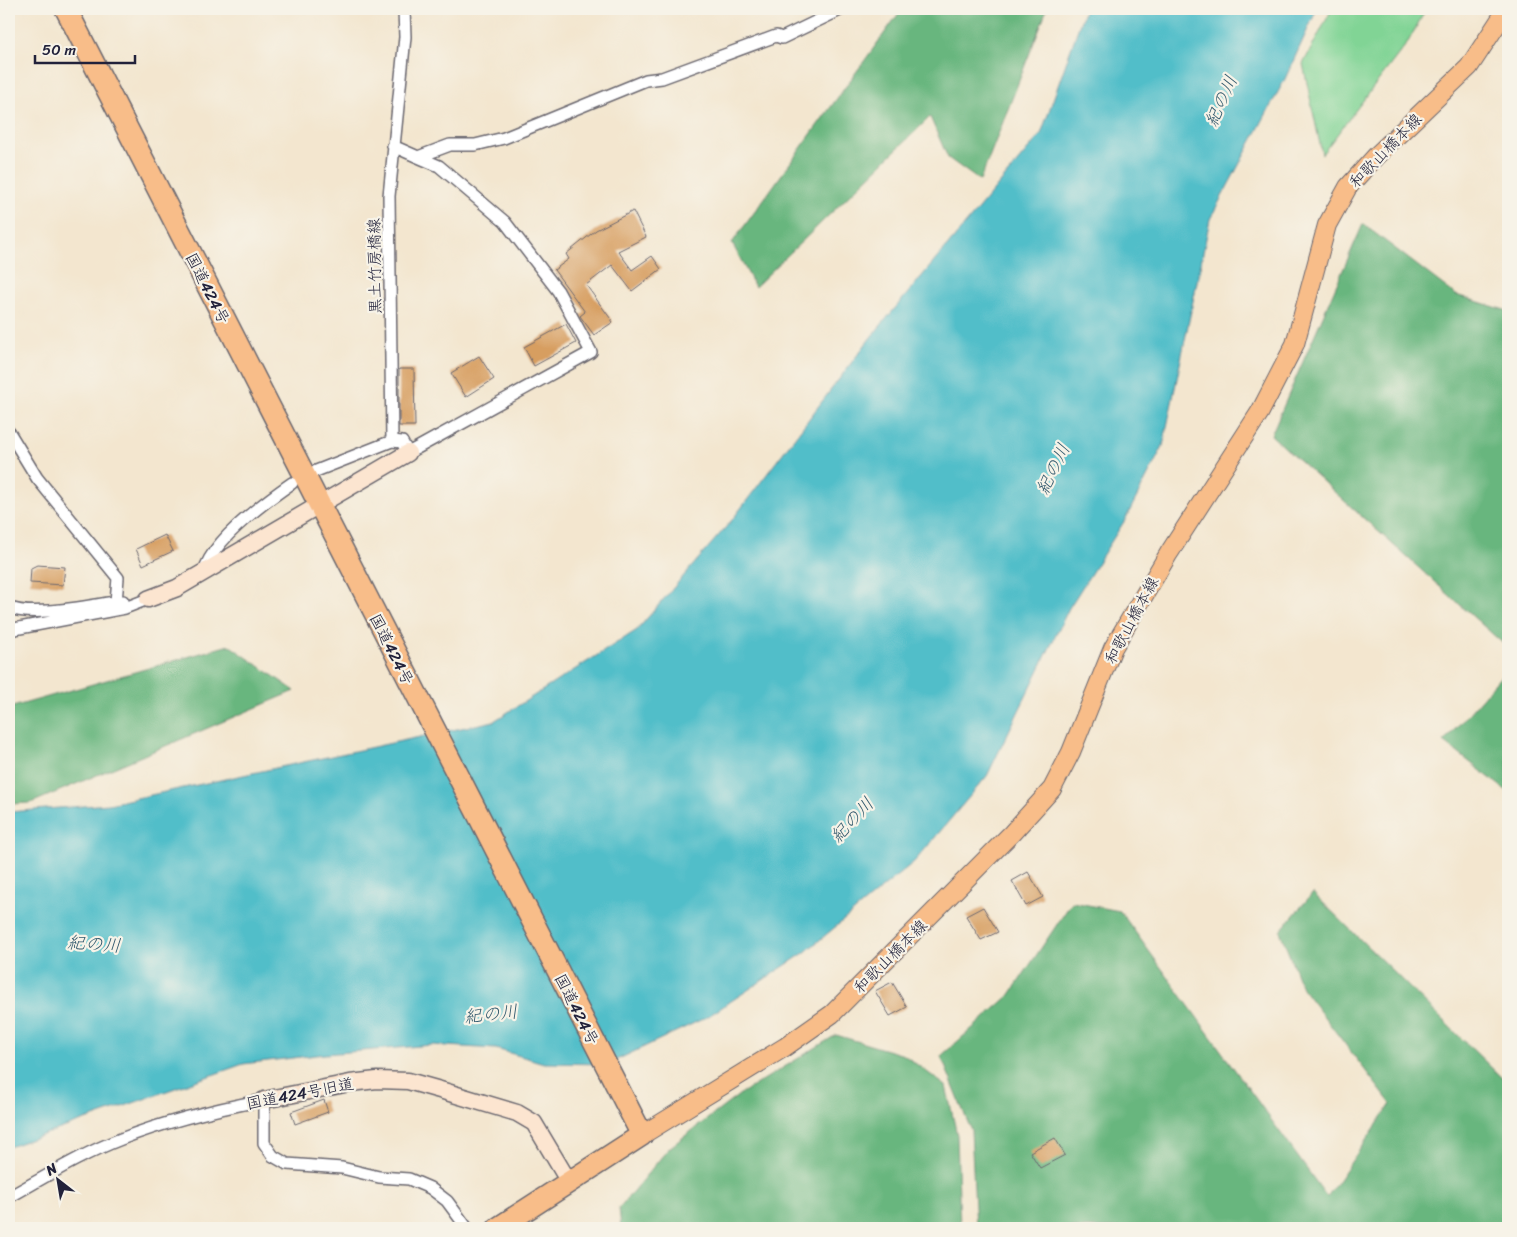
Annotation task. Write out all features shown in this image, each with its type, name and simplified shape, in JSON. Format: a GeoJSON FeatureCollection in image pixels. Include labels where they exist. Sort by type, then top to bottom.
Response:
{"type":"FeatureCollection","features":[{"type":"Feature","properties":{"kind":"highway","name":"国道424号"},"geometry":{"type":"LineString","coordinates":[[66,9],[330,530],[642,1135]]}},
{"type":"Feature","properties":{"kind":"highway"},"geometry":{"type":"LineString","coordinates":[[498,1228],[642,1135]]}},
{"type":"Feature","properties":{"kind":"main road","name":"和歌山橋本線"},"geometry":{"type":"LineString","coordinates":[[642,1135],[784,1048],[832,1014],[1012,833],[1052,789],[1072,752],[1113,648],[1168,553],[1260,412],[1295,344],[1327,225],[1348,187],[1376,156],[1469,67],[1507,9]]}},
{"type":"Feature","properties":{"kind":"street","name":"黒土竹房橋線"},"geometry":{"type":"LineString","coordinates":[[392,441],[389,196],[405,37],[404,9]]}},
{"type":"Feature","properties":{"kind":"street"},"geometry":{"type":"LineString","coordinates":[[418,156],[450,145],[475,145],[504,138],[646,80],[662,78],[776,36],[782,38],[842,9]]}},
{"type":"Feature","properties":{"kind":"street"},"geometry":{"type":"LineString","coordinates":[[9,630],[116,610],[177,588],[408,453],[591,352],[558,291],[506,222],[439,166],[393,146]]}},
{"type":"Feature","properties":{"kind":"street"},"geometry":{"type":"LineString","coordinates":[[9,432],[37,478],[118,578],[116,602]]}},
{"type":"Feature","properties":{"kind":"street"},"geometry":{"type":"LineString","coordinates":[[316,471],[392,441],[402,442],[408,453]]}},
{"type":"Feature","properties":{"kind":"street"},"geometry":{"type":"LineString","coordinates":[[204,572],[206,564],[233,531],[260,505],[292,483]]}},
{"type":"Feature","properties":{"kind":"street"},"geometry":{"type":"LineString","coordinates":[[9,607],[18,612],[37,612],[148,599]]}},
{"type":"Feature","properties":{"kind":"street","name":"国道424号旧道"},"geometry":{"type":"LineString","coordinates":[[9,1196],[75,1161],[120,1140],[164,1124],[264,1100],[350,1083],[376,1080],[408,1081],[517,1113],[534,1123],[569,1182]]}},
{"type":"Feature","properties":{"kind":"street"},"geometry":{"type":"LineString","coordinates":[[264,1100],[264,1142],[273,1156],[287,1164],[342,1168],[378,1177],[409,1179],[430,1188],[447,1201],[467,1228]]}},
{"type":"Feature","properties":{"kind":"green space"},"geometry":{"type":"Polygon","coordinates":[[[902,9],[1047,9],[980,181],[948,158],[930,117],[755,287],[732,243],[902,9]]]}},
{"type":"Feature","properties":{"kind":"green space"},"geometry":{"type":"Polygon","coordinates":[[[1332,9],[1426,9],[1408,42],[1322,154],[1303,64],[1332,9]]]}},
{"type":"Feature","properties":{"kind":"green space"},"geometry":{"type":"Polygon","coordinates":[[[1363,224],[1456,295],[1508,311],[1508,648],[1271,435],[1363,224]]]}},
{"type":"Feature","properties":{"kind":"green space"},"geometry":{"type":"Polygon","coordinates":[[[229,645],[295,691],[31,803],[9,804],[9,708],[229,645]]]}},
{"type":"Feature","properties":{"kind":"green space"},"geometry":{"type":"Polygon","coordinates":[[[1508,668],[1508,792],[1444,742],[1508,668]]]}},
{"type":"Feature","properties":{"kind":"green space"},"geometry":{"type":"Polygon","coordinates":[[[1313,893],[1508,1084],[1508,1228],[976,1228],[971,1130],[941,1056],[1009,996],[1072,902],[1120,911],[1327,1197],[1391,1104],[1302,988],[1280,931],[1313,893]]]}},
{"type":"Feature","properties":{"kind":"green space"},"geometry":{"type":"Polygon","coordinates":[[[836,1035],[904,1055],[946,1086],[957,1135],[960,1228],[621,1228],[619,1208],[669,1148],[739,1095],[836,1035]]]}},
{"type":"Feature","properties":{"kind":"water","name":"紀の川"},"geometry":{"type":"Polygon","coordinates":[[[1085,9],[1317,9],[1285,79],[1210,219],[1163,446],[1125,520],[1069,608],[987,776],[915,861],[804,953],[707,1017],[608,1064],[544,1063],[496,1049],[432,1045],[325,1054],[243,1064],[9,1147],[9,812],[109,804],[494,721],[637,630],[732,520],[871,337],[1041,134],[1085,9]]]}},
{"type":"Feature","properties":{"kind":"building"},"geometry":{"type":"Polygon","coordinates":[[[633,211],[646,237],[618,251],[632,270],[652,256],[661,269],[632,291],[612,265],[586,285],[613,322],[594,335],[580,316],[585,312],[554,270],[569,259],[566,254],[596,230],[633,211]]]}},
{"type":"Feature","properties":{"kind":"building"},"geometry":{"type":"Polygon","coordinates":[[[566,324],[576,343],[534,366],[524,347],[566,324]]]}},
{"type":"Feature","properties":{"kind":"building"},"geometry":{"type":"Polygon","coordinates":[[[479,356],[494,379],[466,397],[451,373],[479,356]]]}},
{"type":"Feature","properties":{"kind":"building"},"geometry":{"type":"Polygon","coordinates":[[[399,369],[414,369],[415,426],[399,426],[399,369]]]}},
{"type":"Feature","properties":{"kind":"building"},"geometry":{"type":"Polygon","coordinates":[[[165,535],[173,551],[143,565],[136,549],[165,535]]]}},
{"type":"Feature","properties":{"kind":"building"},"geometry":{"type":"Polygon","coordinates":[[[37,565],[65,567],[63,585],[30,583],[31,568],[37,565]]]}},
{"type":"Feature","properties":{"kind":"building"},"geometry":{"type":"Polygon","coordinates":[[[1028,872],[1043,897],[1026,906],[1012,881],[1028,872]]]}},
{"type":"Feature","properties":{"kind":"building"},"geometry":{"type":"Polygon","coordinates":[[[983,907],[998,932],[981,940],[966,916],[983,907]]]}},
{"type":"Feature","properties":{"kind":"building"},"geometry":{"type":"Polygon","coordinates":[[[892,982],[907,1007],[890,1016],[875,991],[892,982]]]}},
{"type":"Feature","properties":{"kind":"building"},"geometry":{"type":"Polygon","coordinates":[[[324,1100],[328,1112],[295,1124],[291,1112],[324,1100]]]}},
{"type":"Feature","properties":{"kind":"building"},"geometry":{"type":"Polygon","coordinates":[[[1055,1138],[1065,1155],[1040,1168],[1030,1152],[1055,1138]]]}}]}
